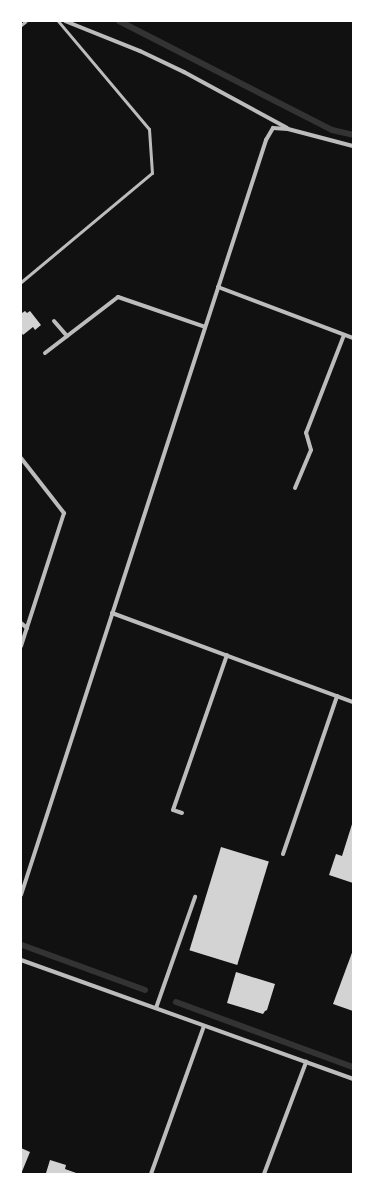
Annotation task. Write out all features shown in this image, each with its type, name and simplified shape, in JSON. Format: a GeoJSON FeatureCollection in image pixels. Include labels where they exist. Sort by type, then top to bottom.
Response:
{"type":"FeatureCollection","features":[{"type":"Feature","properties":{"kind":"street"},"geometry":{"type":"LineString","coordinates":[[65,21],[140,51],[184,72],[288,129]]}},
{"type":"Feature","properties":{"kind":"street"},"geometry":{"type":"LineString","coordinates":[[21,895],[266,140],[273,128],[288,129],[353,146]]}},
{"type":"Feature","properties":{"kind":"street"},"geometry":{"type":"LineString","coordinates":[[218,287],[353,338]]}},
{"type":"Feature","properties":{"kind":"street"},"geometry":{"type":"LineString","coordinates":[[45,353],[118,297],[205,327]]}},
{"type":"Feature","properties":{"kind":"street"},"geometry":{"type":"LineString","coordinates":[[54,321],[67,336]]}},
{"type":"Feature","properties":{"kind":"street"},"geometry":{"type":"LineString","coordinates":[[296,488],[311,450],[306,433],[344,335]]}},
{"type":"Feature","properties":{"kind":"street"},"geometry":{"type":"LineString","coordinates":[[21,458],[64,513],[21,646]]}},
{"type":"Feature","properties":{"kind":"street"},"geometry":{"type":"LineString","coordinates":[[112,613],[353,702]]}},
{"type":"Feature","properties":{"kind":"street"},"geometry":{"type":"LineString","coordinates":[[21,623],[27,628]]}},
{"type":"Feature","properties":{"kind":"street"},"geometry":{"type":"LineString","coordinates":[[182,813],[173,810],[227,656]]}},
{"type":"Feature","properties":{"kind":"street"},"geometry":{"type":"LineString","coordinates":[[284,854],[337,696]]}},
{"type":"Feature","properties":{"kind":"street"},"geometry":{"type":"LineString","coordinates":[[156,1008],[196,897]]}},
{"type":"Feature","properties":{"kind":"street"},"geometry":{"type":"LineString","coordinates":[[21,960],[353,1079]]}},
{"type":"Feature","properties":{"kind":"street"},"geometry":{"type":"LineString","coordinates":[[151,1174],[204,1026]]}},
{"type":"Feature","properties":{"kind":"street"},"geometry":{"type":"LineString","coordinates":[[264,1174],[306,1062]]}},
{"type":"Feature","properties":{"kind":"lane"},"geometry":{"type":"LineString","coordinates":[[21,25],[26,21]]}},
{"type":"Feature","properties":{"kind":"lane"},"geometry":{"type":"LineString","coordinates":[[21,282],[152,173],[149,129],[58,21]]}},
{"type":"Feature","properties":{"kind":"building"},"geometry":{"type":"Polygon","coordinates":[[[25,311],[27,313],[30,311],[41,325],[35,330],[33,327],[23,335],[21,332],[21,312],[22,313],[25,311]]]}},
{"type":"Feature","properties":{"kind":"building"},"geometry":{"type":"Polygon","coordinates":[[[353,821],[353,883],[329,875],[336,854],[342,856],[353,821]]]}},
{"type":"Feature","properties":{"kind":"building"},"geometry":{"type":"Polygon","coordinates":[[[221,847],[269,862],[237,965],[189,950],[221,847]]]}},
{"type":"Feature","properties":{"kind":"building"},"geometry":{"type":"Polygon","coordinates":[[[353,950],[353,1011],[333,1004],[353,950]]]}},
{"type":"Feature","properties":{"kind":"building"},"geometry":{"type":"Polygon","coordinates":[[[236,972],[275,984],[267,1010],[263,1014],[227,1003],[236,972]]]}},
{"type":"Feature","properties":{"kind":"building"},"geometry":{"type":"Polygon","coordinates":[[[21,1148],[30,1152],[21,1174],[21,1148]]]}},
{"type":"Feature","properties":{"kind":"building"},"geometry":{"type":"Polygon","coordinates":[[[50,1160],[66,1165],[65,1169],[79,1174],[46,1173],[50,1160]]]}},
{"type":"Feature","properties":{"kind":"waterway"},"geometry":{"type":"LineString","coordinates":[[119,21],[332,130],[353,135]]}},
{"type":"Feature","properties":{"kind":"waterway"},"geometry":{"type":"LineString","coordinates":[[22,945],[145,990]]}},
{"type":"Feature","properties":{"kind":"waterway"},"geometry":{"type":"LineString","coordinates":[[176,1002],[353,1067]]}}]}
